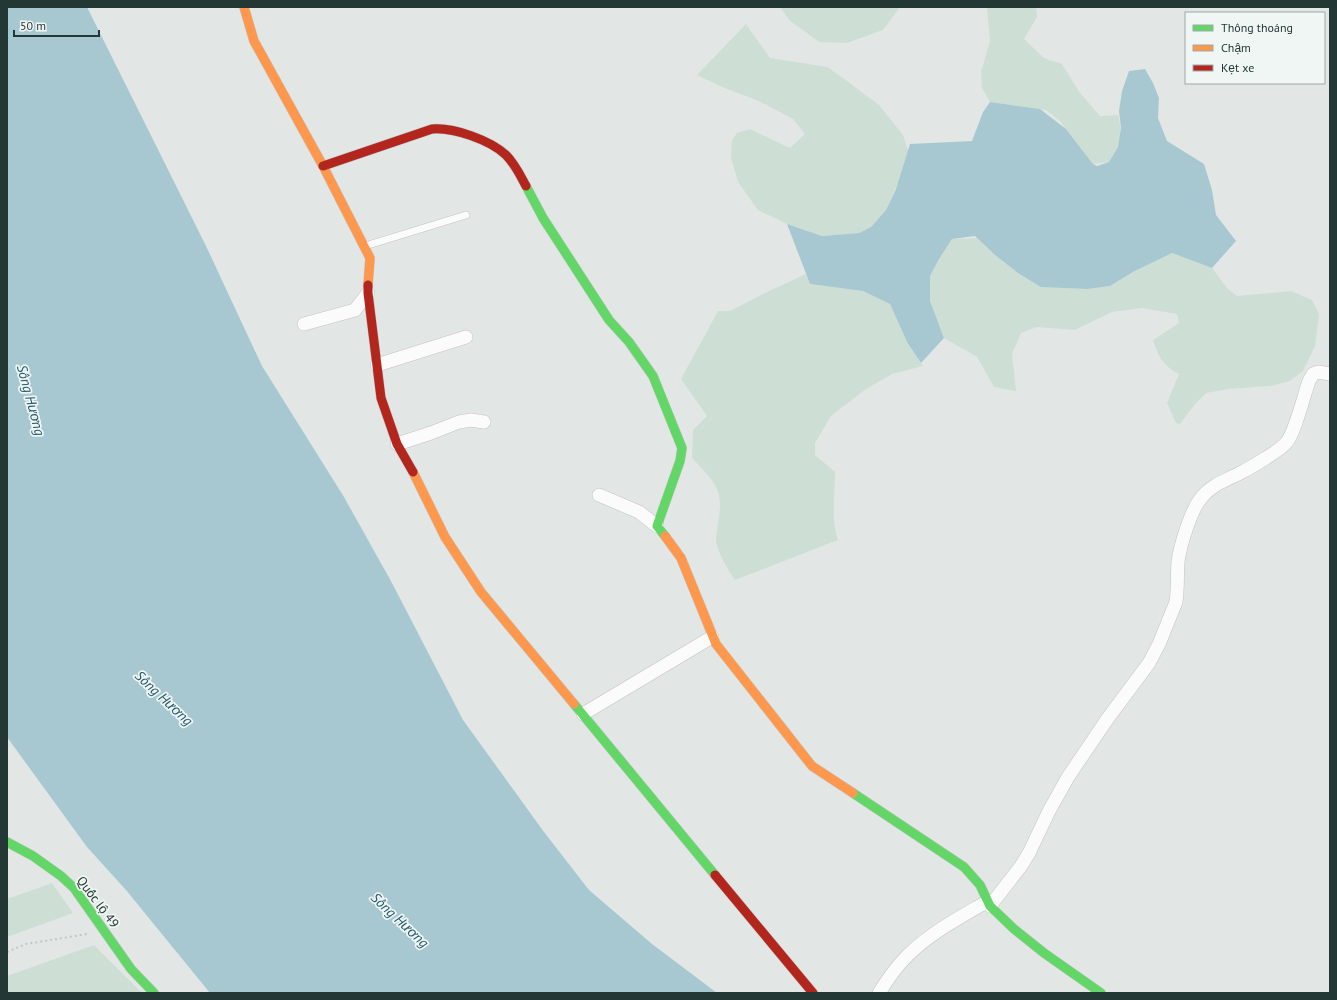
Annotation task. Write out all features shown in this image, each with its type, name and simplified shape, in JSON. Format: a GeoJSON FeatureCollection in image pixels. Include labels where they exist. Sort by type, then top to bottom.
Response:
{"type":"FeatureCollection","features":[{"type":"Feature","properties":{"kind":"main road"},"geometry":{"type":"LineString","coordinates":[[244,7],[254,40],[323,166],[370,258],[368,293],[381,398],[397,444],[414,474],[445,537],[481,592],[813,993]]}},
{"type":"Feature","properties":{"kind":"main road"},"geometry":{"type":"LineString","coordinates":[[323,166],[432,129],[442,128],[454,130],[491,145],[505,154],[513,162],[543,218],[609,320],[629,342],[653,376],[682,448],[680,461],[657,526],[673,544],[681,558],[716,644],[812,766],[964,867],[980,885],[989,904],[1029,942],[1101,993]]}},
{"type":"Feature","properties":{"kind":"main road","name":"Quốc lộ 49"},"geometry":{"type":"LineString","coordinates":[[7,842],[33,856],[61,876],[74,888],[131,969],[154,993]]}},
{"type":"Feature","properties":{"kind":"street"},"geometry":{"type":"LineString","coordinates":[[304,324],[355,310],[368,293]]}},
{"type":"Feature","properties":{"kind":"street"},"geometry":{"type":"LineString","coordinates":[[376,365],[466,337]]}},
{"type":"Feature","properties":{"kind":"street"},"geometry":{"type":"LineString","coordinates":[[880,993],[905,957],[919,944],[936,932],[989,904],[1021,866],[1052,806],[1072,772],[1108,718],[1137,680],[1152,657],[1176,602],[1178,592],[1178,562],[1192,514],[1201,497],[1210,489],[1241,473],[1286,444],[1291,434],[1312,374],[1318,372],[1330,374]]}},
{"type":"Feature","properties":{"kind":"street"},"geometry":{"type":"LineString","coordinates":[[397,444],[459,422],[471,420],[484,422]]}},
{"type":"Feature","properties":{"kind":"street"},"geometry":{"type":"LineString","coordinates":[[599,495],[639,512],[657,526]]}},
{"type":"Feature","properties":{"kind":"street"},"geometry":{"type":"LineString","coordinates":[[583,714],[712,637]]}},
{"type":"Feature","properties":{"kind":"lane"},"geometry":{"type":"LineString","coordinates":[[364,246],[466,215]]}},
{"type":"Feature","properties":{"kind":"path"},"geometry":{"type":"LineString","coordinates":[[7,952],[26,944],[80,935],[106,933]]}},
{"type":"Feature","properties":{"kind":"green space"},"geometry":{"type":"Polygon","coordinates":[[[780,7],[900,7],[883,30],[847,43],[819,42],[789,20],[780,7]]]}},
{"type":"Feature","properties":{"kind":"green space"},"geometry":{"type":"Polygon","coordinates":[[[987,7],[1036,7],[1037,17],[1024,39],[1044,58],[1062,64],[1080,93],[1100,116],[1118,115],[1121,135],[1116,150],[1109,162],[1093,164],[1059,120],[1046,110],[990,102],[982,88],[981,72],[990,41],[987,7]]]}},
{"type":"Feature","properties":{"kind":"green space"},"geometry":{"type":"Polygon","coordinates":[[[746,24],[770,58],[828,67],[879,105],[903,135],[910,156],[886,210],[871,227],[859,233],[822,236],[787,224],[758,210],[738,182],[731,158],[732,140],[737,133],[750,129],[790,148],[805,134],[793,119],[759,101],[722,87],[697,75],[746,24]]]}},
{"type":"Feature","properties":{"kind":"green space"},"geometry":{"type":"Polygon","coordinates":[[[977,238],[995,255],[1018,273],[1046,287],[1087,289],[1110,286],[1133,272],[1172,253],[1212,268],[1227,288],[1237,296],[1291,291],[1312,300],[1319,314],[1315,346],[1303,371],[1290,381],[1271,386],[1228,389],[1206,393],[1195,404],[1180,424],[1176,423],[1167,403],[1179,374],[1165,364],[1157,351],[1153,340],[1179,323],[1177,314],[1142,308],[1112,312],[1075,330],[1037,327],[1021,333],[1012,354],[1016,391],[994,387],[977,357],[944,338],[930,301],[930,276],[952,239],[977,238]]]}},
{"type":"Feature","properties":{"kind":"green space"},"geometry":{"type":"Polygon","coordinates":[[[806,274],[810,284],[863,291],[890,304],[907,342],[923,366],[892,374],[866,389],[831,416],[815,443],[815,455],[835,472],[834,516],[838,540],[735,580],[723,560],[716,543],[720,509],[718,492],[710,478],[692,458],[693,430],[707,416],[681,379],[718,311],[730,311],[806,274]]]}},
{"type":"Feature","properties":{"kind":"green space"},"geometry":{"type":"Polygon","coordinates":[[[52,883],[73,913],[7,937],[7,899],[52,883]]]}},
{"type":"Feature","properties":{"kind":"green space"},"geometry":{"type":"Polygon","coordinates":[[[94,945],[142,993],[7,993],[7,976],[94,945]]]}},
{"type":"Feature","properties":{"kind":"water","name":"Sông Hương"},"geometry":{"type":"Polygon","coordinates":[[[7,7],[87,7],[206,246],[262,366],[344,497],[392,583],[463,720],[544,832],[589,890],[652,944],[717,993],[210,993],[126,890],[87,847],[12,744],[7,737],[7,7]]]}},
{"type":"Feature","properties":{"kind":"water"},"geometry":{"type":"Polygon","coordinates":[[[1145,69],[1159,98],[1158,118],[1167,141],[1204,164],[1212,190],[1216,215],[1236,241],[1212,268],[1172,253],[1133,272],[1110,286],[1087,289],[1041,287],[1018,273],[995,255],[975,236],[952,239],[930,276],[930,301],[944,338],[921,363],[907,342],[890,304],[863,291],[810,284],[787,224],[822,236],[859,233],[871,227],[886,210],[896,189],[910,144],[972,141],[983,112],[990,102],[1040,109],[1066,129],[1093,164],[1097,166],[1109,162],[1118,147],[1121,128],[1119,111],[1122,91],[1129,71],[1145,69]]]}},
{"type":"Feature","properties":{"kind":"traffic: fast"},"geometry":{"type":"LineString","coordinates":[[526,186],[543,218],[609,320],[629,342],[653,376],[682,448],[680,461],[657,526],[665,536]]}},
{"type":"Feature","properties":{"kind":"traffic: fast"},"geometry":{"type":"LineString","coordinates":[[574,704],[715,875]]}},
{"type":"Feature","properties":{"kind":"traffic: fast"},"geometry":{"type":"LineString","coordinates":[[853,793],[964,867],[980,885],[990,906],[1014,929],[1044,953],[1101,993]]}},
{"type":"Feature","properties":{"kind":"traffic: fast"},"geometry":{"type":"LineString","coordinates":[[7,842],[33,856],[61,876],[74,888],[131,969],[154,993]]}},
{"type":"Feature","properties":{"kind":"traffic: slow"},"geometry":{"type":"LineString","coordinates":[[244,7],[254,41],[323,166],[370,258],[368,285]]}},
{"type":"Feature","properties":{"kind":"traffic: slow"},"geometry":{"type":"LineString","coordinates":[[413,472],[445,537],[481,592],[574,704]]}},
{"type":"Feature","properties":{"kind":"traffic: slow"},"geometry":{"type":"LineString","coordinates":[[665,536],[681,558],[716,644],[812,766],[853,793]]}},
{"type":"Feature","properties":{"kind":"traffic: jam"},"geometry":{"type":"LineString","coordinates":[[323,166],[432,129],[441,129],[460,132],[491,144],[499,149],[512,162],[526,186]]}},
{"type":"Feature","properties":{"kind":"traffic: jam"},"geometry":{"type":"LineString","coordinates":[[368,285],[381,398],[397,444],[413,472]]}},
{"type":"Feature","properties":{"kind":"traffic: jam"},"geometry":{"type":"LineString","coordinates":[[715,875],[813,993]]}}]}
